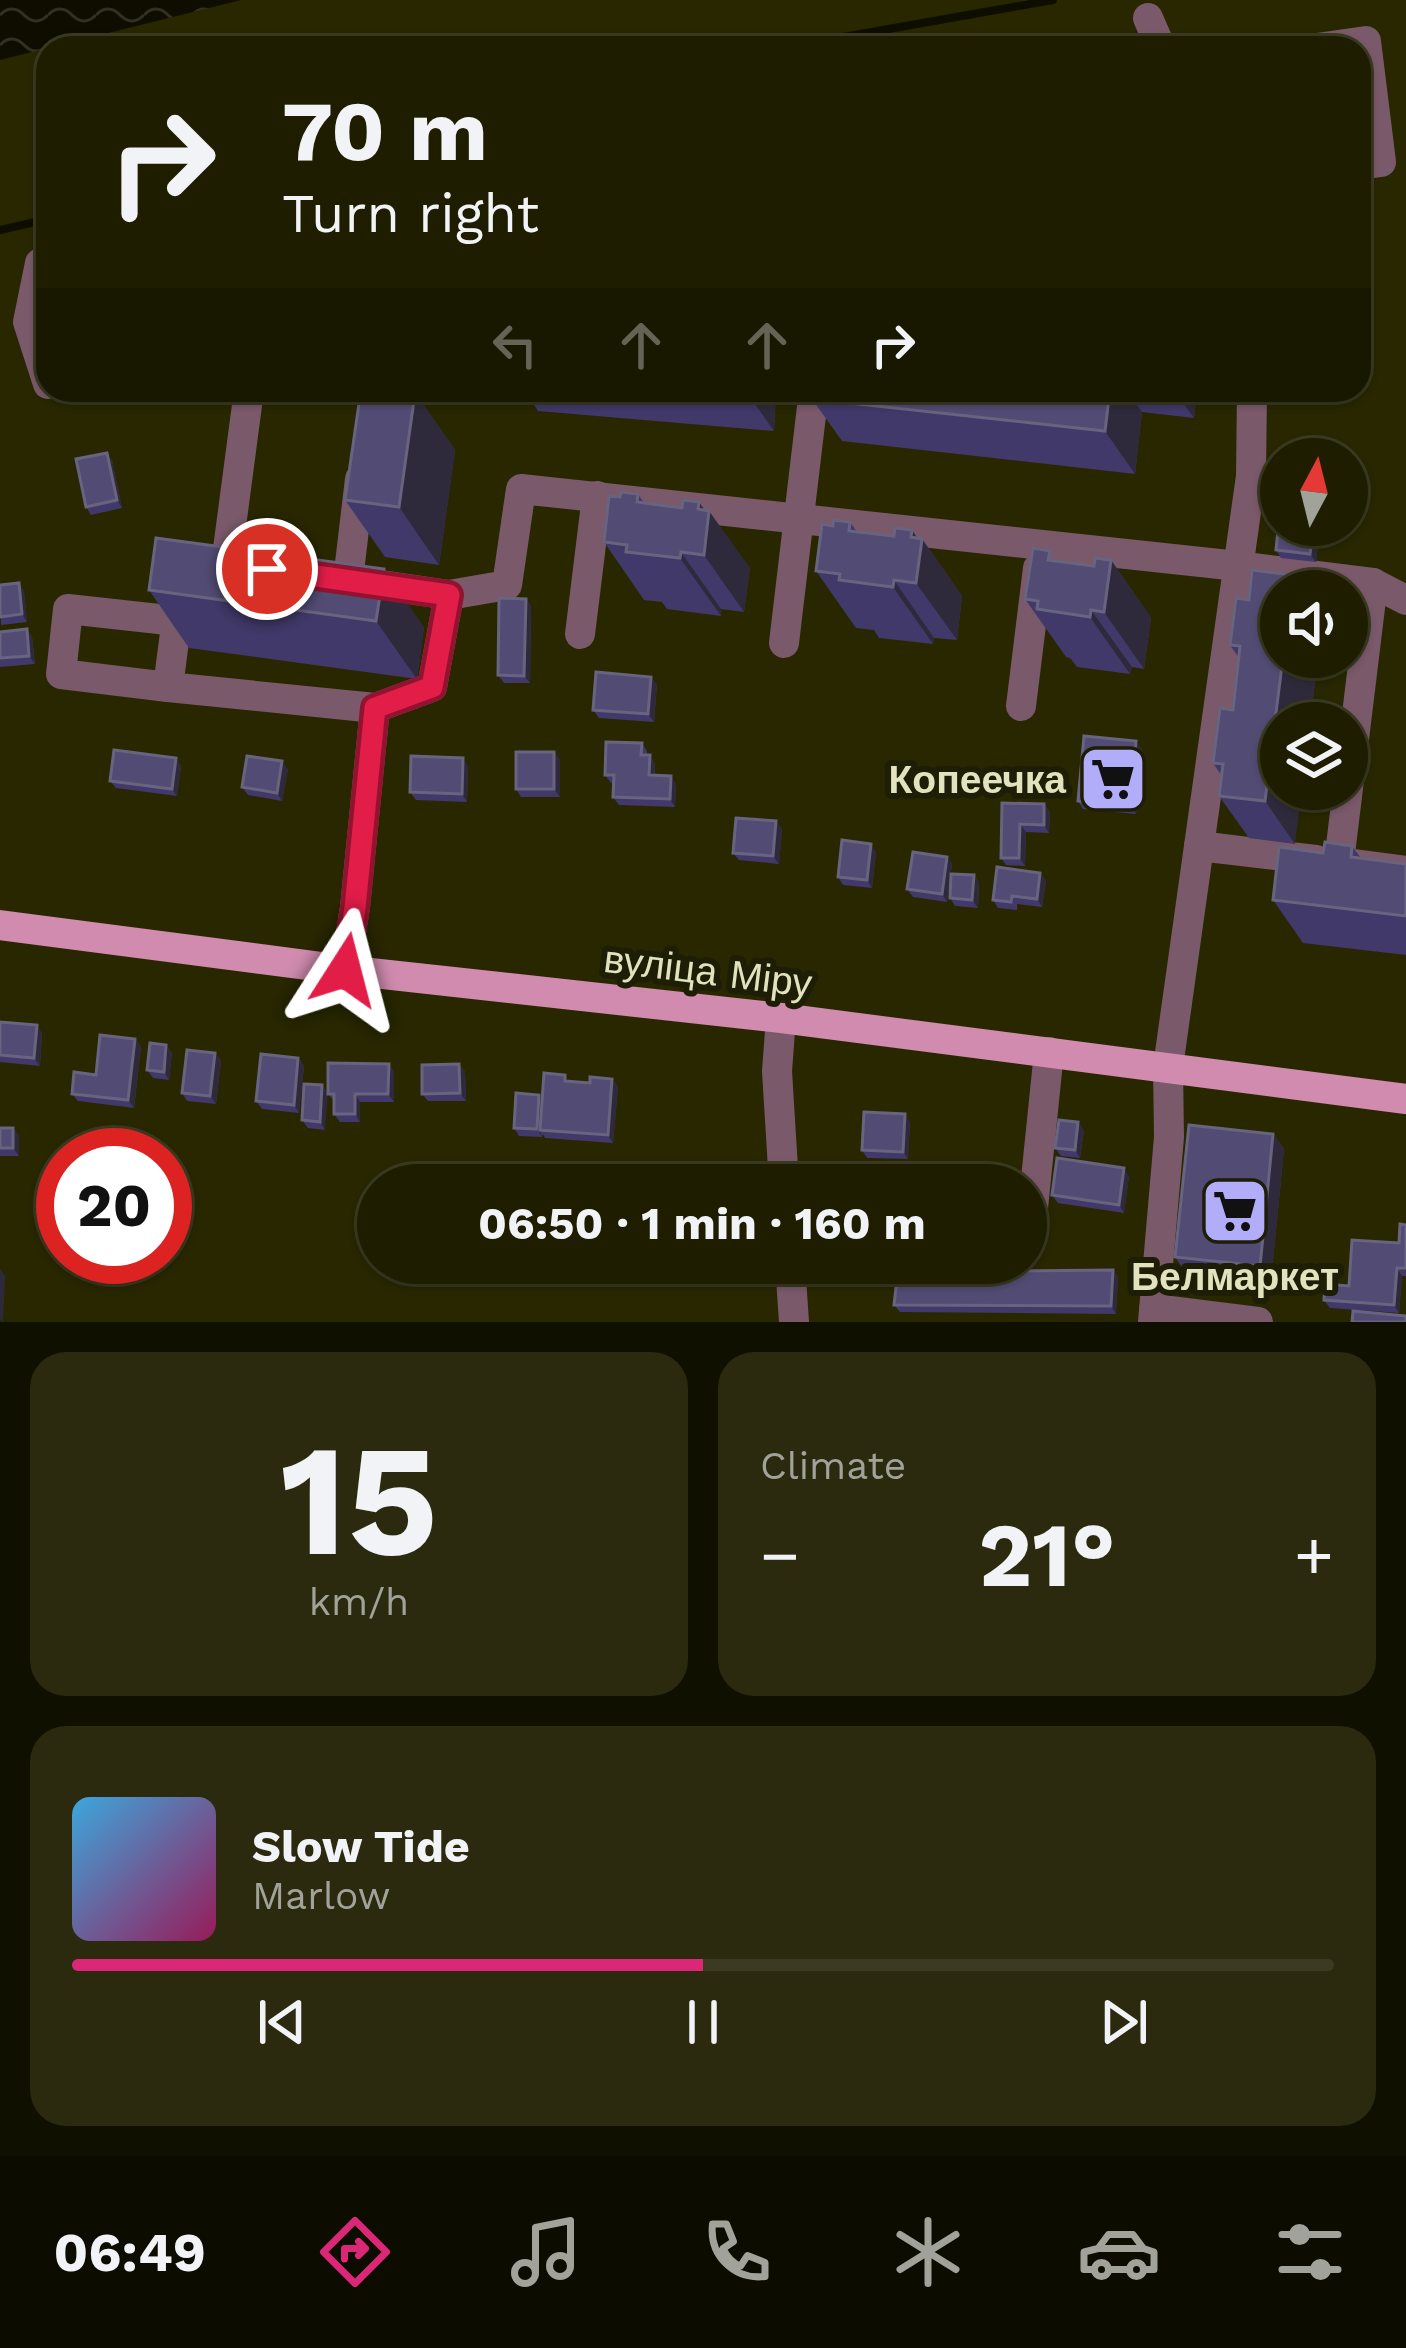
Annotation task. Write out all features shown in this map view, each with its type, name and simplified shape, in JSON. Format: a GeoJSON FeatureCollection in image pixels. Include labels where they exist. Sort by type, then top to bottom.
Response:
{"type":"FeatureCollection","features":[{"type":"Feature","properties":{"kind":"main road","name":"вуліца Міру"},"geometry":{"type":"LineString","coordinates":[[0,925],[345,970],[782,1018],[1406,1099]]}},
{"type":"Feature","properties":{"kind":"street"},"geometry":{"type":"LineString","coordinates":[[1148,17],[1157,36]]}},
{"type":"Feature","properties":{"kind":"street"},"geometry":{"type":"LineString","coordinates":[[1371,81],[1381,162],[1371,163]]}},
{"type":"Feature","properties":{"kind":"street"},"geometry":{"type":"LineString","coordinates":[[36,283],[28,322],[36,347]]}},
{"type":"Feature","properties":{"kind":"street"},"geometry":{"type":"LineString","coordinates":[[168,687],[184,568],[236,565],[248,402]]}},
{"type":"Feature","properties":{"kind":"street"},"geometry":{"type":"LineString","coordinates":[[784,643],[813,402]]}},
{"type":"Feature","properties":{"kind":"street"},"geometry":{"type":"LineString","coordinates":[[1252,402],[1251,476],[1168,1067],[1169,1137],[1153,1316],[1258,1322]]}},
{"type":"Feature","properties":{"kind":"street"},"geometry":{"type":"LineString","coordinates":[[362,461],[338,579],[449,595],[507,585],[521,489],[1238,566],[1373,584],[1406,600]]}},
{"type":"Feature","properties":{"kind":"street"},"geometry":{"type":"LineString","coordinates":[[580,634],[597,496]]}},
{"type":"Feature","properties":{"kind":"street"},"geometry":{"type":"LineString","coordinates":[[1021,706],[1041,544]]}},
{"type":"Feature","properties":{"kind":"street"},"geometry":{"type":"LineString","coordinates":[[1340,862],[1373,584]]}},
{"type":"Feature","properties":{"kind":"street"},"geometry":{"type":"LineString","coordinates":[[177,622],[68,609],[61,674],[375,708],[432,687],[449,595]]}},
{"type":"Feature","properties":{"kind":"street"},"geometry":{"type":"LineString","coordinates":[[345,970],[375,708]]}},
{"type":"Feature","properties":{"kind":"street"},"geometry":{"type":"LineString","coordinates":[[1199,846],[1406,871]]}},
{"type":"Feature","properties":{"kind":"street"},"geometry":{"type":"LineString","coordinates":[[782,1018],[777,1071],[783,1164]]}},
{"type":"Feature","properties":{"kind":"street"},"geometry":{"type":"LineString","coordinates":[[1037,1164],[1049,1052]]}},
{"type":"Feature","properties":{"kind":"street"},"geometry":{"type":"LineString","coordinates":[[791,1284],[794,1322]]}},
{"type":"Feature","properties":{"kind":"water"},"geometry":{"type":"Polygon","coordinates":[[[0,0],[241,0],[96,36],[36,36],[36,51],[0,60],[0,0]]]}},
{"type":"Feature","properties":{"kind":"building"},"geometry":{"type":"Polygon","coordinates":[[[359,402],[414,402],[399,507],[345,500],[359,402]]]}},
{"type":"Feature","properties":{"kind":"building"},"geometry":{"type":"Polygon","coordinates":[[[839,402],[1109,402],[1105,431],[839,402]]]}},
{"type":"Feature","properties":{"kind":"building"},"geometry":{"type":"Polygon","coordinates":[[[107,453],[117,500],[86,507],[76,459],[107,453]]]}},
{"type":"Feature","properties":{"kind":"building"},"geometry":{"type":"Polygon","coordinates":[[[621,492],[638,494],[637,502],[682,508],[683,500],[699,502],[698,509],[709,511],[704,555],[681,552],[680,558],[626,552],[627,545],[604,542],[609,496],[620,497],[621,492]]]}},
{"type":"Feature","properties":{"kind":"building"},"geometry":{"type":"Polygon","coordinates":[[[833,520],[850,522],[849,531],[894,536],[895,528],[912,530],[911,537],[922,539],[916,583],[894,580],[893,587],[839,580],[840,574],[816,571],[822,524],[833,526],[833,520]]]}},
{"type":"Feature","properties":{"kind":"building"},"geometry":{"type":"Polygon","coordinates":[[[156,538],[384,569],[376,621],[149,590],[156,538]]]}},
{"type":"Feature","properties":{"kind":"building"},"geometry":{"type":"Polygon","coordinates":[[[1276,546],[1311,546],[1310,554],[1276,550],[1276,546]]]}},
{"type":"Feature","properties":{"kind":"building"},"geometry":{"type":"Polygon","coordinates":[[[1033,548],[1050,551],[1048,560],[1094,566],[1095,558],[1111,560],[1104,612],[1091,610],[1090,617],[1037,609],[1038,601],[1025,599],[1033,548]]]}},
{"type":"Feature","properties":{"kind":"building"},"geometry":{"type":"Polygon","coordinates":[[[1252,570],[1260,571],[1260,678],[1280,678],[1277,702],[1260,702],[1260,800],[1219,796],[1223,764],[1213,763],[1220,708],[1233,710],[1240,646],[1230,645],[1236,598],[1249,600],[1252,570]]]}},
{"type":"Feature","properties":{"kind":"building"},"geometry":{"type":"Polygon","coordinates":[[[19,583],[22,614],[0,617],[0,585],[19,583]]]}},
{"type":"Feature","properties":{"kind":"building"},"geometry":{"type":"Polygon","coordinates":[[[499,598],[526,599],[524,676],[498,675],[499,598]]]}},
{"type":"Feature","properties":{"kind":"building"},"geometry":{"type":"Polygon","coordinates":[[[27,629],[29,656],[0,658],[0,632],[27,629]]]}},
{"type":"Feature","properties":{"kind":"building"},"geometry":{"type":"Polygon","coordinates":[[[596,672],[651,677],[648,714],[593,710],[596,672]]]}},
{"type":"Feature","properties":{"kind":"building","name":"Копеечка"},"geometry":{"type":"Polygon","coordinates":[[[1084,736],[1136,741],[1130,806],[1078,801],[1084,736]]]}},
{"type":"Feature","properties":{"kind":"building"},"geometry":{"type":"Polygon","coordinates":[[[606,742],[642,743],[641,755],[650,755],[649,775],[671,776],[670,799],[613,797],[614,775],[605,775],[606,742]]]}},
{"type":"Feature","properties":{"kind":"building"},"geometry":{"type":"Polygon","coordinates":[[[114,750],[176,758],[172,789],[110,781],[114,750]]]}},
{"type":"Feature","properties":{"kind":"building"},"geometry":{"type":"Polygon","coordinates":[[[516,752],[554,752],[554,789],[516,789],[516,752]]]}},
{"type":"Feature","properties":{"kind":"building"},"geometry":{"type":"Polygon","coordinates":[[[247,756],[282,761],[277,793],[242,787],[247,756]]]}},
{"type":"Feature","properties":{"kind":"building"},"geometry":{"type":"Polygon","coordinates":[[[411,756],[463,758],[462,794],[410,792],[411,756]]]}},
{"type":"Feature","properties":{"kind":"building"},"geometry":{"type":"Polygon","coordinates":[[[1002,803],[1044,804],[1044,825],[1020,824],[1019,858],[1001,858],[1002,803]]]}},
{"type":"Feature","properties":{"kind":"building"},"geometry":{"type":"Polygon","coordinates":[[[736,818],[776,821],[773,856],[733,853],[736,818]]]}},
{"type":"Feature","properties":{"kind":"building"},"geometry":{"type":"Polygon","coordinates":[[[842,840],[871,844],[867,880],[838,877],[842,840]]]}},
{"type":"Feature","properties":{"kind":"building"},"geometry":{"type":"Polygon","coordinates":[[[1325,842],[1352,846],[1351,857],[1406,864],[1406,916],[1273,900],[1279,847],[1323,853],[1325,842]]]}},
{"type":"Feature","properties":{"kind":"building"},"geometry":{"type":"Polygon","coordinates":[[[913,852],[947,857],[942,894],[907,889],[913,852]]]}},
{"type":"Feature","properties":{"kind":"building"},"geometry":{"type":"Polygon","coordinates":[[[997,867],[1040,873],[1037,899],[993,900],[997,867]]]}},
{"type":"Feature","properties":{"kind":"building"},"geometry":{"type":"Polygon","coordinates":[[[951,874],[974,875],[972,900],[950,898],[951,874]]]}},
{"type":"Feature","properties":{"kind":"building"},"geometry":{"type":"Polygon","coordinates":[[[0,1022],[37,1025],[34,1058],[0,1055],[0,1022]]]}},
{"type":"Feature","properties":{"kind":"building"},"geometry":{"type":"Polygon","coordinates":[[[100,1035],[135,1039],[128,1100],[72,1094],[74,1072],[96,1075],[100,1035]]]}},
{"type":"Feature","properties":{"kind":"building"},"geometry":{"type":"Polygon","coordinates":[[[150,1043],[166,1045],[164,1072],[147,1070],[150,1043]]]}},
{"type":"Feature","properties":{"kind":"building"},"geometry":{"type":"Polygon","coordinates":[[[187,1050],[215,1053],[210,1096],[182,1093],[187,1050]]]}},
{"type":"Feature","properties":{"kind":"building"},"geometry":{"type":"Polygon","coordinates":[[[261,1054],[298,1058],[294,1105],[256,1101],[261,1054]]]}},
{"type":"Feature","properties":{"kind":"building"},"geometry":{"type":"Polygon","coordinates":[[[328,1063],[389,1064],[388,1094],[355,1094],[355,1114],[334,1114],[334,1094],[328,1094],[328,1063]]]}},
{"type":"Feature","properties":{"kind":"building"},"geometry":{"type":"Polygon","coordinates":[[[459,1064],[460,1093],[422,1094],[422,1065],[459,1064]]]}},
{"type":"Feature","properties":{"kind":"building"},"geometry":{"type":"Polygon","coordinates":[[[544,1073],[565,1075],[565,1081],[612,1079],[608,1135],[540,1130],[544,1073]]]}},
{"type":"Feature","properties":{"kind":"building"},"geometry":{"type":"Polygon","coordinates":[[[304,1084],[322,1085],[320,1122],[302,1120],[304,1084]]]}},
{"type":"Feature","properties":{"kind":"building"},"geometry":{"type":"Polygon","coordinates":[[[516,1093],[539,1095],[537,1129],[514,1128],[516,1093]]]}},
{"type":"Feature","properties":{"kind":"building"},"geometry":{"type":"Polygon","coordinates":[[[864,1112],[905,1114],[903,1152],[862,1150],[864,1112]]]}},
{"type":"Feature","properties":{"kind":"building"},"geometry":{"type":"Polygon","coordinates":[[[1059,1120],[1078,1122],[1075,1150],[1055,1148],[1059,1120]]]}},
{"type":"Feature","properties":{"kind":"building","name":"Белмаркет"},"geometry":{"type":"Polygon","coordinates":[[[1189,1125],[1273,1134],[1260,1266],[1175,1257],[1189,1125]]]}},
{"type":"Feature","properties":{"kind":"building"},"geometry":{"type":"Polygon","coordinates":[[[0,1128],[13,1128],[13,1148],[0,1148],[0,1128]]]}},
{"type":"Feature","properties":{"kind":"building"},"geometry":{"type":"Polygon","coordinates":[[[1057,1158],[1124,1168],[1119,1205],[1052,1195],[1057,1158]]]}},
{"type":"Feature","properties":{"kind":"building"},"geometry":{"type":"Polygon","coordinates":[[[1400,1224],[1406,1225],[1406,1268],[1397,1268],[1394,1305],[1324,1300],[1325,1284],[1349,1286],[1352,1240],[1399,1243],[1400,1224]]]}},
{"type":"Feature","properties":{"kind":"building"},"geometry":{"type":"Polygon","coordinates":[[[1113,1270],[1111,1306],[894,1305],[900,1284],[1047,1284],[1047,1271],[1113,1270]]]}},
{"type":"Feature","properties":{"kind":"building"},"geometry":{"type":"Polygon","coordinates":[[[1353,1311],[1406,1316],[1406,1322],[1352,1322],[1353,1311]]]}},
{"type":"Feature","properties":{"kind":"waterway"},"geometry":{"type":"LineString","coordinates":[[849,36],[1053,0]]}},
{"type":"Feature","properties":{"kind":"waterway"},"geometry":{"type":"LineString","coordinates":[[0,230],[36,222]]}},
{"type":"Feature","properties":{"kind":"place","name":"Копеечка"},"geometry":{"type":"Point","coordinates":[1113,779]}},
{"type":"Feature","properties":{"kind":"place","name":"Белмаркет"},"geometry":{"type":"Point","coordinates":[1235,1211]}},
{"type":"Feature","properties":{"kind":"route"},"geometry":{"type":"LineString","coordinates":[[267,569],[449,595],[432,687],[375,708],[345,970]]}}]}
